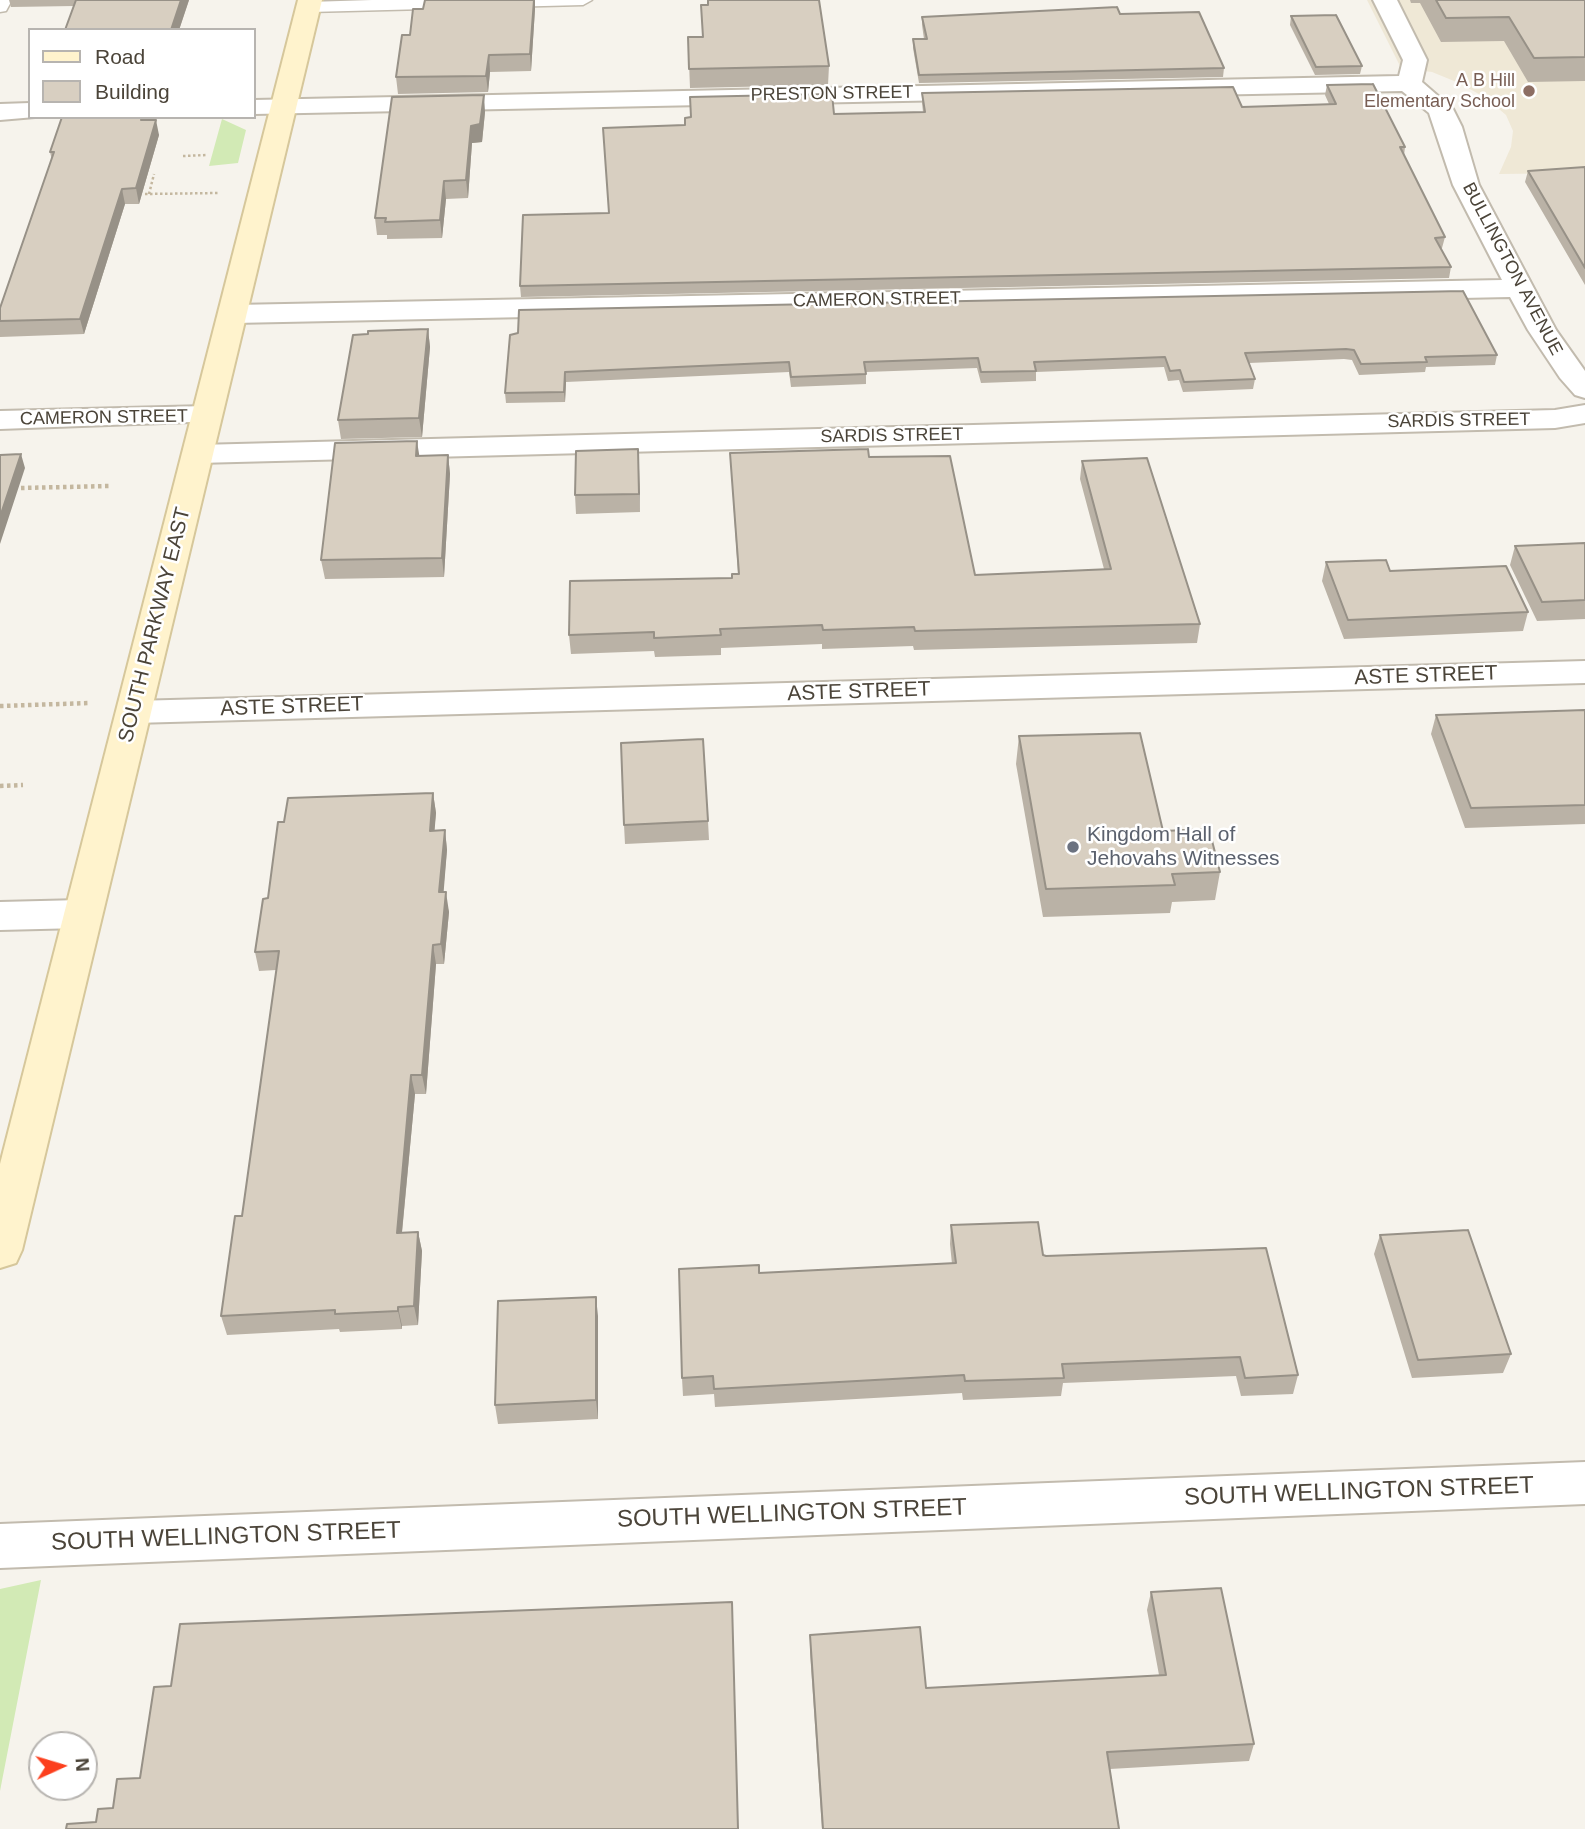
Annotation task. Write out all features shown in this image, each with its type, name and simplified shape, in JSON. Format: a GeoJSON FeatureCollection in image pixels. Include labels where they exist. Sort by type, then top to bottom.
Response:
{"type":"FeatureCollection","features":[{"type":"Feature","properties":{"kind":"main road","name":"SOUTH PARKWAY EAST"},"geometry":{"type":"LineString","coordinates":[[0,1250],[81,914],[234,314],[269,107],[309,3]]}},
{"type":"Feature","properties":{"kind":"street"},"geometry":{"type":"LineString","coordinates":[[1385,0],[1415,60],[1409,84]]}},
{"type":"Feature","properties":{"kind":"street","name":"PRESTON STREET"},"geometry":{"type":"LineString","coordinates":[[269,107],[1386,82],[1409,84]]}},
{"type":"Feature","properties":{"kind":"street","name":"BULLINGTON AVENUE"},"geometry":{"type":"LineString","coordinates":[[1409,84],[1440,109],[1449,127],[1458,166],[1520,288],[1570,372],[1585,389]]}},
{"type":"Feature","properties":{"kind":"street"},"geometry":{"type":"LineString","coordinates":[[0,112],[28,111]]}},
{"type":"Feature","properties":{"kind":"street","name":"CAMERON STREET"},"geometry":{"type":"LineString","coordinates":[[234,314],[1520,288]]}},
{"type":"Feature","properties":{"kind":"street","name":"SARDIS STREET"},"geometry":{"type":"LineString","coordinates":[[198,454],[1541,419],[1585,414]]}},
{"type":"Feature","properties":{"kind":"street","name":"CAMERON STREET"},"geometry":{"type":"LineString","coordinates":[[0,421],[207,415]]}},
{"type":"Feature","properties":{"kind":"street","name":"ASTE STREET"},"geometry":{"type":"LineString","coordinates":[[134,712],[1585,672]]}},
{"type":"Feature","properties":{"kind":"street"},"geometry":{"type":"LineString","coordinates":[[0,916],[81,914]]}},
{"type":"Feature","properties":{"kind":"street","name":"SOUTH WELLINGTON STREET"},"geometry":{"type":"LineString","coordinates":[[0,1546],[1585,1483]]}},
{"type":"Feature","properties":{"kind":"lane"},"geometry":{"type":"LineString","coordinates":[[0,7],[3,0]]}},
{"type":"Feature","properties":{"kind":"lane"},"geometry":{"type":"LineString","coordinates":[[309,3],[583,0]]}},
{"type":"Feature","properties":{"kind":"path"},"geometry":{"type":"LineString","coordinates":[[183,156],[207,155]]}},
{"type":"Feature","properties":{"kind":"path"},"geometry":{"type":"LineString","coordinates":[[154,174],[147,194],[230,193]]}},
{"type":"Feature","properties":{"kind":"path"},"geometry":{"type":"LineString","coordinates":[[21,488],[110,486]]}},
{"type":"Feature","properties":{"kind":"path"},"geometry":{"type":"LineString","coordinates":[[0,706],[91,703]]}},
{"type":"Feature","properties":{"kind":"path"},"geometry":{"type":"LineString","coordinates":[[0,786],[23,785]]}},
{"type":"Feature","properties":{"kind":"shaded area","name":"A B Hill Elementary School"},"geometry":{"type":"Polygon","coordinates":[[[1367,0],[1585,0],[1585,173],[1499,174],[1511,147],[1513,131],[1506,115],[1486,98],[1459,83],[1432,72],[1401,68],[1367,0]]]}},
{"type":"Feature","properties":{"kind":"green space"},"geometry":{"type":"Polygon","coordinates":[[[222,119],[246,130],[238,163],[209,166],[222,119]]]}},
{"type":"Feature","properties":{"kind":"green space"},"geometry":{"type":"Polygon","coordinates":[[[41,1580],[0,1791],[0,1589],[41,1580]]]}},
{"type":"Feature","properties":{"kind":"building"},"geometry":{"type":"Polygon","coordinates":[[[76,0],[181,0],[172,28],[66,28],[76,0]]]}},
{"type":"Feature","properties":{"kind":"building"},"geometry":{"type":"Polygon","coordinates":[[[425,0],[534,0],[530,54],[489,55],[486,76],[396,77],[402,35],[410,35],[413,9],[423,9],[425,0]]]}},
{"type":"Feature","properties":{"kind":"building"},"geometry":{"type":"Polygon","coordinates":[[[708,0],[819,0],[829,66],[689,69],[688,37],[703,37],[701,5],[708,5],[708,0]]]}},
{"type":"Feature","properties":{"kind":"building"},"geometry":{"type":"Polygon","coordinates":[[[1436,0],[1585,0],[1585,57],[1534,58],[1509,17],[1446,18],[1436,0]]]}},
{"type":"Feature","properties":{"kind":"building"},"geometry":{"type":"Polygon","coordinates":[[[1117,7],[1120,14],[1199,12],[1224,68],[919,75],[913,39],[927,39],[922,17],[1117,7]]]}},
{"type":"Feature","properties":{"kind":"building"},"geometry":{"type":"Polygon","coordinates":[[[1336,15],[1362,66],[1316,67],[1291,16],[1336,15]]]}},
{"type":"Feature","properties":{"kind":"building"},"geometry":{"type":"Polygon","coordinates":[[[1373,84],[1405,147],[1400,147],[1445,237],[1435,238],[1451,267],[520,286],[523,215],[609,213],[603,128],[685,125],[685,118],[691,117],[690,97],[832,94],[834,114],[925,112],[922,93],[1233,87],[1242,107],[1336,104],[1327,85],[1373,84]]]}},
{"type":"Feature","properties":{"kind":"building"},"geometry":{"type":"Polygon","coordinates":[[[484,95],[480,124],[471,126],[466,180],[444,181],[440,220],[385,222],[386,218],[375,218],[392,97],[484,95]]]}},
{"type":"Feature","properties":{"kind":"building"},"geometry":{"type":"Polygon","coordinates":[[[61,119],[156,120],[136,188],[122,189],[80,319],[0,321],[0,308],[54,152],[50,152],[61,119]]]}},
{"type":"Feature","properties":{"kind":"building"},"geometry":{"type":"Polygon","coordinates":[[[1585,167],[1585,268],[1528,171],[1585,167]]]}},
{"type":"Feature","properties":{"kind":"building"},"geometry":{"type":"Polygon","coordinates":[[[1463,291],[1497,355],[1425,357],[1427,362],[1361,364],[1354,350],[1346,349],[1245,353],[1255,379],[1184,382],[1180,370],[1170,371],[1165,357],[1034,362],[1036,371],[981,372],[978,358],[864,362],[866,374],[791,377],[789,362],[565,372],[564,392],[505,393],[510,335],[518,333],[519,310],[1463,291]]]}},
{"type":"Feature","properties":{"kind":"building"},"geometry":{"type":"Polygon","coordinates":[[[428,329],[419,418],[338,420],[353,335],[368,334],[368,331],[428,329]]]}},
{"type":"Feature","properties":{"kind":"building"},"geometry":{"type":"Polygon","coordinates":[[[417,441],[416,456],[448,455],[442,558],[321,560],[335,443],[417,441]]]}},
{"type":"Feature","properties":{"kind":"building"},"geometry":{"type":"Polygon","coordinates":[[[638,449],[639,494],[575,495],[576,451],[638,449]]]}},
{"type":"Feature","properties":{"kind":"building"},"geometry":{"type":"Polygon","coordinates":[[[868,449],[869,457],[950,456],[975,575],[1111,569],[1082,461],[1147,458],[1200,624],[915,631],[914,627],[823,630],[822,625],[720,629],[721,635],[654,638],[654,632],[569,635],[570,581],[732,578],[732,574],[739,574],[730,453],[868,449]]]}},
{"type":"Feature","properties":{"kind":"building"},"geometry":{"type":"Polygon","coordinates":[[[21,454],[0,517],[0,455],[21,454]]]}},
{"type":"Feature","properties":{"kind":"building"},"geometry":{"type":"Polygon","coordinates":[[[1585,543],[1585,600],[1542,602],[1515,546],[1585,543]]]}},
{"type":"Feature","properties":{"kind":"building"},"geometry":{"type":"Polygon","coordinates":[[[1386,560],[1390,571],[1506,566],[1528,612],[1348,620],[1326,562],[1386,560]]]}},
{"type":"Feature","properties":{"kind":"building"},"geometry":{"type":"Polygon","coordinates":[[[1585,710],[1585,805],[1471,808],[1436,715],[1585,710]]]}},
{"type":"Feature","properties":{"kind":"building"},"geometry":{"type":"Polygon","coordinates":[[[1140,733],[1163,831],[1209,829],[1220,872],[1172,874],[1175,885],[1046,889],[1019,736],[1140,733]]]}},
{"type":"Feature","properties":{"kind":"building"},"geometry":{"type":"Polygon","coordinates":[[[703,739],[708,821],[624,825],[621,743],[703,739]]]}},
{"type":"Feature","properties":{"kind":"building"},"geometry":{"type":"Polygon","coordinates":[[[433,793],[430,831],[445,830],[439,892],[446,892],[441,944],[433,945],[422,1075],[411,1075],[397,1233],[418,1232],[414,1306],[398,1307],[398,1311],[335,1314],[335,1310],[221,1316],[235,1216],[242,1216],[279,951],[255,952],[263,899],[268,898],[278,822],[284,822],[288,798],[433,793]]]}},
{"type":"Feature","properties":{"kind":"building"},"geometry":{"type":"Polygon","coordinates":[[[1038,1222],[1043,1255],[1046,1256],[1266,1248],[1298,1375],[1245,1378],[1240,1357],[1062,1364],[1064,1378],[965,1381],[964,1375],[714,1389],[713,1376],[682,1378],[679,1269],[759,1265],[759,1273],[956,1263],[951,1225],[1038,1222]]]}},
{"type":"Feature","properties":{"kind":"building"},"geometry":{"type":"Polygon","coordinates":[[[1468,1230],[1511,1354],[1418,1360],[1380,1235],[1468,1230]]]}},
{"type":"Feature","properties":{"kind":"building"},"geometry":{"type":"Polygon","coordinates":[[[596,1297],[596,1400],[495,1405],[498,1301],[596,1297]]]}},
{"type":"Feature","properties":{"kind":"building"},"geometry":{"type":"Polygon","coordinates":[[[1221,1588],[1254,1744],[1107,1752],[1119,1829],[823,1829],[810,1635],[920,1627],[926,1688],[1166,1675],[1151,1592],[1221,1588]]]}},
{"type":"Feature","properties":{"kind":"building"},"geometry":{"type":"Polygon","coordinates":[[[732,1602],[738,1829],[66,1829],[67,1824],[96,1822],[98,1809],[113,1808],[117,1779],[140,1778],[154,1687],[171,1686],[180,1624],[732,1602]]]}},
{"type":"Feature","properties":{"kind":"place","name":"A B Hill Elementary School"},"geometry":{"type":"Point","coordinates":[1529,91]}},
{"type":"Feature","properties":{"kind":"place","name":"Kingdom Hall of Jehovahs Witnesses"},"geometry":{"type":"Point","coordinates":[1073,847]}}]}
